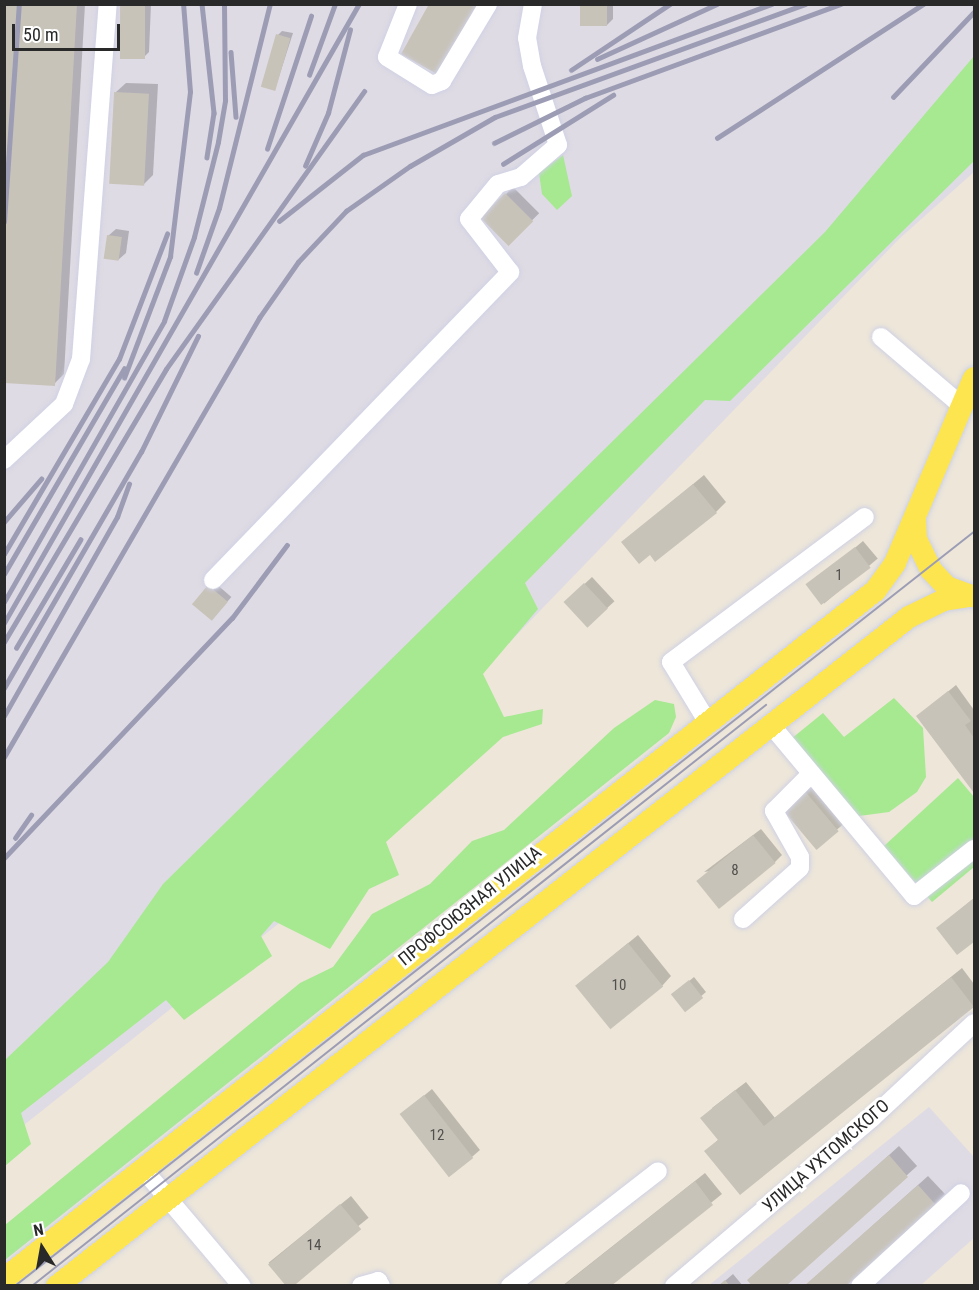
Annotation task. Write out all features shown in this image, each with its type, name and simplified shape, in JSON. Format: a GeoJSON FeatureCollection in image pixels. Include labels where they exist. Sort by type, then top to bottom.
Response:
{"type":"FeatureCollection","features":[{"type":"Feature","properties":{"kind":"main road","name":"ПРОФСОЮЗНАЯ УЛИЦА"},"geometry":{"type":"LineString","coordinates":[[4,1279],[707,721],[875,591],[915,519],[975,378]]}},
{"type":"Feature","properties":{"kind":"main road"},"geometry":{"type":"LineString","coordinates":[[915,519],[916,539],[932,570],[947,587],[973,596]]}},
{"type":"Feature","properties":{"kind":"main road"},"geometry":{"type":"LineString","coordinates":[[57,1286],[909,617],[944,600],[973,596]]}},
{"type":"Feature","properties":{"kind":"street"},"geometry":{"type":"LineString","coordinates":[[4,460],[64,404],[81,359],[108,4]]}},
{"type":"Feature","properties":{"kind":"street"},"geometry":{"type":"LineString","coordinates":[[408,4],[387,57],[432,85],[442,81],[488,4]]}},
{"type":"Feature","properties":{"kind":"street"},"geometry":{"type":"LineString","coordinates":[[213,580],[510,272],[469,219],[498,184],[521,177],[558,145],[531,66],[527,38],[533,4]]}},
{"type":"Feature","properties":{"kind":"street"},"geometry":{"type":"LineString","coordinates":[[880,337],[962,406]]}},
{"type":"Feature","properties":{"kind":"street"},"geometry":{"type":"LineString","coordinates":[[707,721],[671,662],[865,517]]}},
{"type":"Feature","properties":{"kind":"street"},"geometry":{"type":"LineString","coordinates":[[771,726],[914,896],[975,849]]}},
{"type":"Feature","properties":{"kind":"street"},"geometry":{"type":"LineString","coordinates":[[743,919],[800,868],[800,857],[774,811],[811,774]]}},
{"type":"Feature","properties":{"kind":"street","name":"УЛИЦА УХТОМСКОГО"},"geometry":{"type":"LineString","coordinates":[[674,1286],[873,1117],[975,1023]]}},
{"type":"Feature","properties":{"kind":"street"},"geometry":{"type":"LineString","coordinates":[[143,1169],[242,1286]]}},
{"type":"Feature","properties":{"kind":"street"},"geometry":{"type":"LineString","coordinates":[[510,1286],[658,1171]]}},
{"type":"Feature","properties":{"kind":"street"},"geometry":{"type":"LineString","coordinates":[[860,1286],[961,1193]]}},
{"type":"Feature","properties":{"kind":"street"},"geometry":{"type":"LineString","coordinates":[[361,1286],[378,1281],[381,1286]]}},
{"type":"Feature","properties":{"kind":"shaded area"},"geometry":{"type":"Polygon","coordinates":[[[5,5],[974,5],[974,172],[899,239],[478,675],[360,859],[5,1140],[5,5]]]}},
{"type":"Feature","properties":{"kind":"shaded area"},"geometry":{"type":"Polygon","coordinates":[[[929,1107],[974,1157],[974,1238],[921,1285],[708,1286],[929,1107]]]}},
{"type":"Feature","properties":{"kind":"green space"},"geometry":{"type":"Polygon","coordinates":[[[974,56],[974,161],[730,401],[705,400],[525,583],[538,609],[483,674],[504,717],[543,709],[542,724],[503,737],[386,842],[399,875],[369,889],[330,949],[274,921],[261,936],[272,956],[184,1020],[166,1000],[21,1113],[31,1144],[5,1166],[5,1060],[108,962],[163,884],[825,232],[974,56]]]}},
{"type":"Feature","properties":{"kind":"green space"},"geometry":{"type":"Polygon","coordinates":[[[563,155],[572,196],[557,210],[542,194],[539,173],[563,155]]]}},
{"type":"Feature","properties":{"kind":"green space"},"geometry":{"type":"Polygon","coordinates":[[[894,698],[923,728],[926,777],[917,792],[889,812],[859,816],[791,739],[823,713],[844,737],[894,698]]]}},
{"type":"Feature","properties":{"kind":"green space"},"geometry":{"type":"Polygon","coordinates":[[[655,700],[674,704],[676,717],[669,733],[5,1260],[5,1225],[300,983],[333,967],[372,914],[430,884],[472,841],[504,830],[614,728],[655,700]]]}},
{"type":"Feature","properties":{"kind":"green space"},"geometry":{"type":"Polygon","coordinates":[[[958,778],[974,797],[974,867],[932,902],[884,846],[958,778]]]}},
{"type":"Feature","properties":{"kind":"building"},"geometry":{"type":"Polygon","coordinates":[[[4,4],[77,4],[55,386],[4,383],[4,4]]]}},
{"type":"Feature","properties":{"kind":"building"},"geometry":{"type":"Polygon","coordinates":[[[120,4],[145,4],[145,59],[120,59],[120,4]]]}},
{"type":"Feature","properties":{"kind":"building"},"geometry":{"type":"Polygon","coordinates":[[[429,4],[477,4],[437,74],[401,54],[429,4]]]}},
{"type":"Feature","properties":{"kind":"building"},"geometry":{"type":"Polygon","coordinates":[[[580,4],[607,4],[607,26],[580,26],[580,4]]]}},
{"type":"Feature","properties":{"kind":"building"},"geometry":{"type":"Polygon","coordinates":[[[276,34],[290,38],[275,91],[261,87],[276,34]]]}},
{"type":"Feature","properties":{"kind":"building"},"geometry":{"type":"Polygon","coordinates":[[[114,92],[149,94],[144,186],[109,184],[114,92]]]}},
{"type":"Feature","properties":{"kind":"building"},"geometry":{"type":"Polygon","coordinates":[[[505,193],[533,221],[509,246],[480,218],[505,193]]]}},
{"type":"Feature","properties":{"kind":"building"},"geometry":{"type":"Polygon","coordinates":[[[107,235],[122,237],[119,261],[104,259],[107,235]]]}},
{"type":"Feature","properties":{"kind":"building"},"geometry":{"type":"Polygon","coordinates":[[[693,484],[717,513],[655,562],[650,555],[639,564],[621,542],[693,484]]]}},
{"type":"Feature","properties":{"kind":"building"},"geometry":{"type":"Polygon","coordinates":[[[855,547],[871,568],[821,605],[805,584],[855,547]]]}},
{"type":"Feature","properties":{"kind":"building"},"geometry":{"type":"Polygon","coordinates":[[[584,583],[608,609],[587,628],[564,602],[584,583]]]}},
{"type":"Feature","properties":{"kind":"building"},"geometry":{"type":"Polygon","coordinates":[[[208,585],[228,602],[212,621],[192,604],[208,585]]]}},
{"type":"Feature","properties":{"kind":"building"},"geometry":{"type":"Polygon","coordinates":[[[948,691],[971,721],[965,725],[974,738],[974,793],[916,716],[948,691]]]}},
{"type":"Feature","properties":{"kind":"building"},"geometry":{"type":"Polygon","coordinates":[[[804,790],[839,831],[816,850],[782,809],[804,790]]]}},
{"type":"Feature","properties":{"kind":"building"},"geometry":{"type":"Polygon","coordinates":[[[753,835],[776,863],[719,909],[696,881],[753,835]]]}},
{"type":"Feature","properties":{"kind":"building"},"geometry":{"type":"Polygon","coordinates":[[[974,898],[974,942],[957,955],[936,928],[974,898]]]}},
{"type":"Feature","properties":{"kind":"building"},"geometry":{"type":"Polygon","coordinates":[[[628,943],[663,987],[610,1029],[575,986],[628,943]]]}},
{"type":"Feature","properties":{"kind":"building"},"geometry":{"type":"Polygon","coordinates":[[[951,977],[974,1007],[740,1195],[704,1151],[718,1140],[700,1118],[735,1090],[764,1126],[951,977]]]}},
{"type":"Feature","properties":{"kind":"building"},"geometry":{"type":"Polygon","coordinates":[[[689,980],[703,998],[685,1012],[671,994],[689,980]]]}},
{"type":"Feature","properties":{"kind":"building"},"geometry":{"type":"Polygon","coordinates":[[[424,1095],[473,1158],[449,1177],[400,1114],[424,1095]]]}},
{"type":"Feature","properties":{"kind":"building"},"geometry":{"type":"Polygon","coordinates":[[[889,1155],[908,1177],[786,1286],[752,1286],[747,1280],[889,1155]]]}},
{"type":"Feature","properties":{"kind":"building"},"geometry":{"type":"Polygon","coordinates":[[[695,1181],[713,1205],[611,1286],[563,1286],[695,1181]]]}},
{"type":"Feature","properties":{"kind":"building"},"geometry":{"type":"Polygon","coordinates":[[[918,1185],[936,1205],[846,1286],[804,1286],[918,1185]]]}},
{"type":"Feature","properties":{"kind":"building"},"geometry":{"type":"Polygon","coordinates":[[[340,1204],[361,1229],[294,1286],[286,1286],[268,1264],[340,1204]]]}},
{"type":"Feature","properties":{"kind":"building"},"geometry":{"type":"Polygon","coordinates":[[[725,1280],[730,1286],[718,1286],[725,1280]]]}},
{"type":"Feature","properties":{"kind":"tram line"},"geometry":{"type":"LineString","coordinates":[[15,1286],[974,532]]}},
{"type":"Feature","properties":{"kind":"tram line"},"geometry":{"type":"LineString","coordinates":[[32,1286],[766,705]]}},
{"type":"Feature","properties":{"kind":"railway"},"geometry":{"type":"LineString","coordinates":[[4,222],[19,4]]}},
{"type":"Feature","properties":{"kind":"railway"},"geometry":{"type":"LineString","coordinates":[[124,378],[170,257],[190,92],[183,4]]}},
{"type":"Feature","properties":{"kind":"railway"},"geometry":{"type":"LineString","coordinates":[[202,4],[214,113],[207,157]]}},
{"type":"Feature","properties":{"kind":"railway"},"geometry":{"type":"LineString","coordinates":[[4,602],[164,321],[194,237],[218,142],[225,101],[224,4]]}},
{"type":"Feature","properties":{"kind":"railway"},"geometry":{"type":"LineString","coordinates":[[196,273],[219,208],[270,4]]}},
{"type":"Feature","properties":{"kind":"railway"},"geometry":{"type":"LineString","coordinates":[[309,75],[335,4]]}},
{"type":"Feature","properties":{"kind":"railway"},"geometry":{"type":"LineString","coordinates":[[4,623],[359,4]]}},
{"type":"Feature","properties":{"kind":"railway"},"geometry":{"type":"LineString","coordinates":[[571,70],[670,4]]}},
{"type":"Feature","properties":{"kind":"railway"},"geometry":{"type":"LineString","coordinates":[[597,59],[717,4]]}},
{"type":"Feature","properties":{"kind":"railway"},"geometry":{"type":"LineString","coordinates":[[279,221],[363,155],[772,4]]}},
{"type":"Feature","properties":{"kind":"railway"},"geometry":{"type":"LineString","coordinates":[[4,757],[259,318],[298,262],[346,211],[410,166],[495,117],[805,4]]}},
{"type":"Feature","properties":{"kind":"railway"},"geometry":{"type":"LineString","coordinates":[[494,143],[585,98],[840,4]]}},
{"type":"Feature","properties":{"kind":"railway"},"geometry":{"type":"LineString","coordinates":[[717,138],[923,4]]}},
{"type":"Feature","properties":{"kind":"railway"},"geometry":{"type":"LineString","coordinates":[[893,97],[974,12]]}},
{"type":"Feature","properties":{"kind":"railway"},"geometry":{"type":"LineString","coordinates":[[267,149],[311,16]]}},
{"type":"Feature","properties":{"kind":"railway"},"geometry":{"type":"LineString","coordinates":[[305,166],[328,113],[350,30]]}},
{"type":"Feature","properties":{"kind":"railway"},"geometry":{"type":"LineString","coordinates":[[231,52],[236,117]]}},
{"type":"Feature","properties":{"kind":"railway"},"geometry":{"type":"LineString","coordinates":[[4,642],[166,369],[364,91]]}},
{"type":"Feature","properties":{"kind":"railway"},"geometry":{"type":"LineString","coordinates":[[503,164],[613,95]]}},
{"type":"Feature","properties":{"kind":"railway"},"geometry":{"type":"LineString","coordinates":[[4,554],[119,359],[167,234]]}},
{"type":"Feature","properties":{"kind":"railway"},"geometry":{"type":"LineString","coordinates":[[4,688],[141,452],[198,336]]}},
{"type":"Feature","properties":{"kind":"railway"},"geometry":{"type":"LineString","coordinates":[[4,574],[124,369]]}},
{"type":"Feature","properties":{"kind":"railway"},"geometry":{"type":"LineString","coordinates":[[4,522],[41,479]]}},
{"type":"Feature","properties":{"kind":"railway"},"geometry":{"type":"LineString","coordinates":[[4,716],[117,517],[129,484]]}},
{"type":"Feature","properties":{"kind":"railway"},"geometry":{"type":"LineString","coordinates":[[16,648],[80,540]]}},
{"type":"Feature","properties":{"kind":"railway"},"geometry":{"type":"LineString","coordinates":[[4,858],[232,618],[287,545]]}},
{"type":"Feature","properties":{"kind":"railway"},"geometry":{"type":"LineString","coordinates":[[15,838],[31,815]]}}]}
